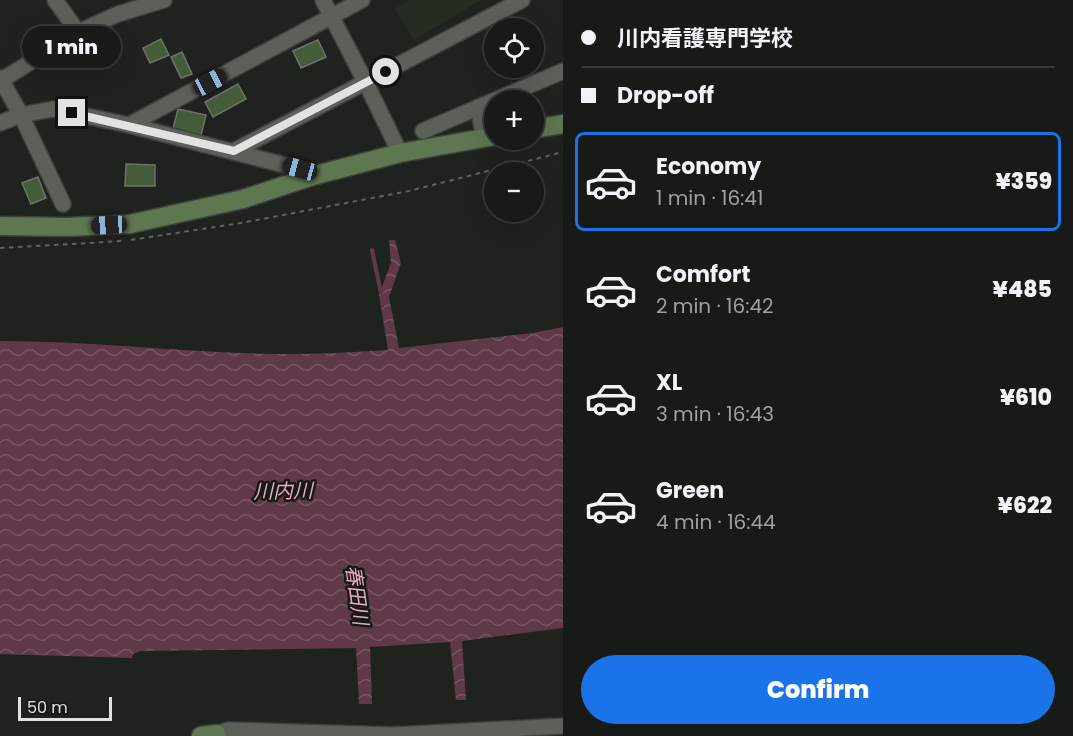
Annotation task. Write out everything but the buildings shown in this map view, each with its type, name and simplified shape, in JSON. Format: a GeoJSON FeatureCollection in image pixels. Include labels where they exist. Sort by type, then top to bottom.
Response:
{"type":"FeatureCollection","features":[{"type":"Feature","properties":{"kind":"street"},"geometry":{"type":"LineString","coordinates":[[56,0],[78,32]]}},
{"type":"Feature","properties":{"kind":"street"},"geometry":{"type":"LineString","coordinates":[[63,204],[21,115],[1,79],[78,32],[117,14],[164,0]]}},
{"type":"Feature","properties":{"kind":"street"},"geometry":{"type":"LineString","coordinates":[[323,0],[399,153]]}},
{"type":"Feature","properties":{"kind":"street"},"geometry":{"type":"LineString","coordinates":[[129,125],[362,0]]}},
{"type":"Feature","properties":{"kind":"street"},"geometry":{"type":"LineString","coordinates":[[234,151],[522,0]]}},
{"type":"Feature","properties":{"kind":"street"},"geometry":{"type":"LineString","coordinates":[[423,131],[563,71]]}},
{"type":"Feature","properties":{"kind":"street"},"geometry":{"type":"LineString","coordinates":[[478,107],[484,122]]}},
{"type":"Feature","properties":{"kind":"street"},"geometry":{"type":"LineString","coordinates":[[0,123],[21,115],[53,109],[129,125],[300,169]]}},
{"type":"Feature","properties":{"kind":"street"},"geometry":{"type":"LineString","coordinates":[[544,127],[563,124]]}},
{"type":"Feature","properties":{"kind":"street"},"geometry":{"type":"LineString","coordinates":[[0,226],[68,227],[130,224],[243,199],[316,175],[399,153],[484,138]]}},
{"type":"Feature","properties":{"kind":"street"},"geometry":{"type":"LineString","coordinates":[[211,735],[228,730],[393,735],[563,726]]}},
{"type":"Feature","properties":{"kind":"path"},"geometry":{"type":"LineString","coordinates":[[183,233],[409,191],[563,152]]}},
{"type":"Feature","properties":{"kind":"shaded area"},"geometry":{"type":"Polygon","coordinates":[[[410,0],[481,0],[414,40],[395,9],[410,0]]]}},
{"type":"Feature","properties":{"kind":"water"},"geometry":{"type":"Polygon","coordinates":[[[389,240],[395,240],[401,263],[389,297],[399,348],[533,333],[563,327],[563,628],[462,641],[466,700],[456,700],[450,642],[370,647],[372,704],[359,704],[356,648],[141,651],[133,654],[132,658],[0,654],[0,341],[255,353],[316,354],[388,350],[379,295],[391,263],[389,240]]]}},
{"type":"Feature","properties":{"kind":"waterway"},"geometry":{"type":"LineString","coordinates":[[372,250],[381,293]]}},
{"type":"Feature","properties":{"kind":"route"},"geometry":{"type":"LineString","coordinates":[[72,113],[234,151],[386,72]]}},
{"type":"Feature","properties":{"kind":"water label","name":"川内川"},"geometry":{"type":"Point","coordinates":[283,491]}},
{"type":"Feature","properties":{"kind":"water label","name":"春田川"},"geometry":{"type":"Point","coordinates":[357,595]}}]}
